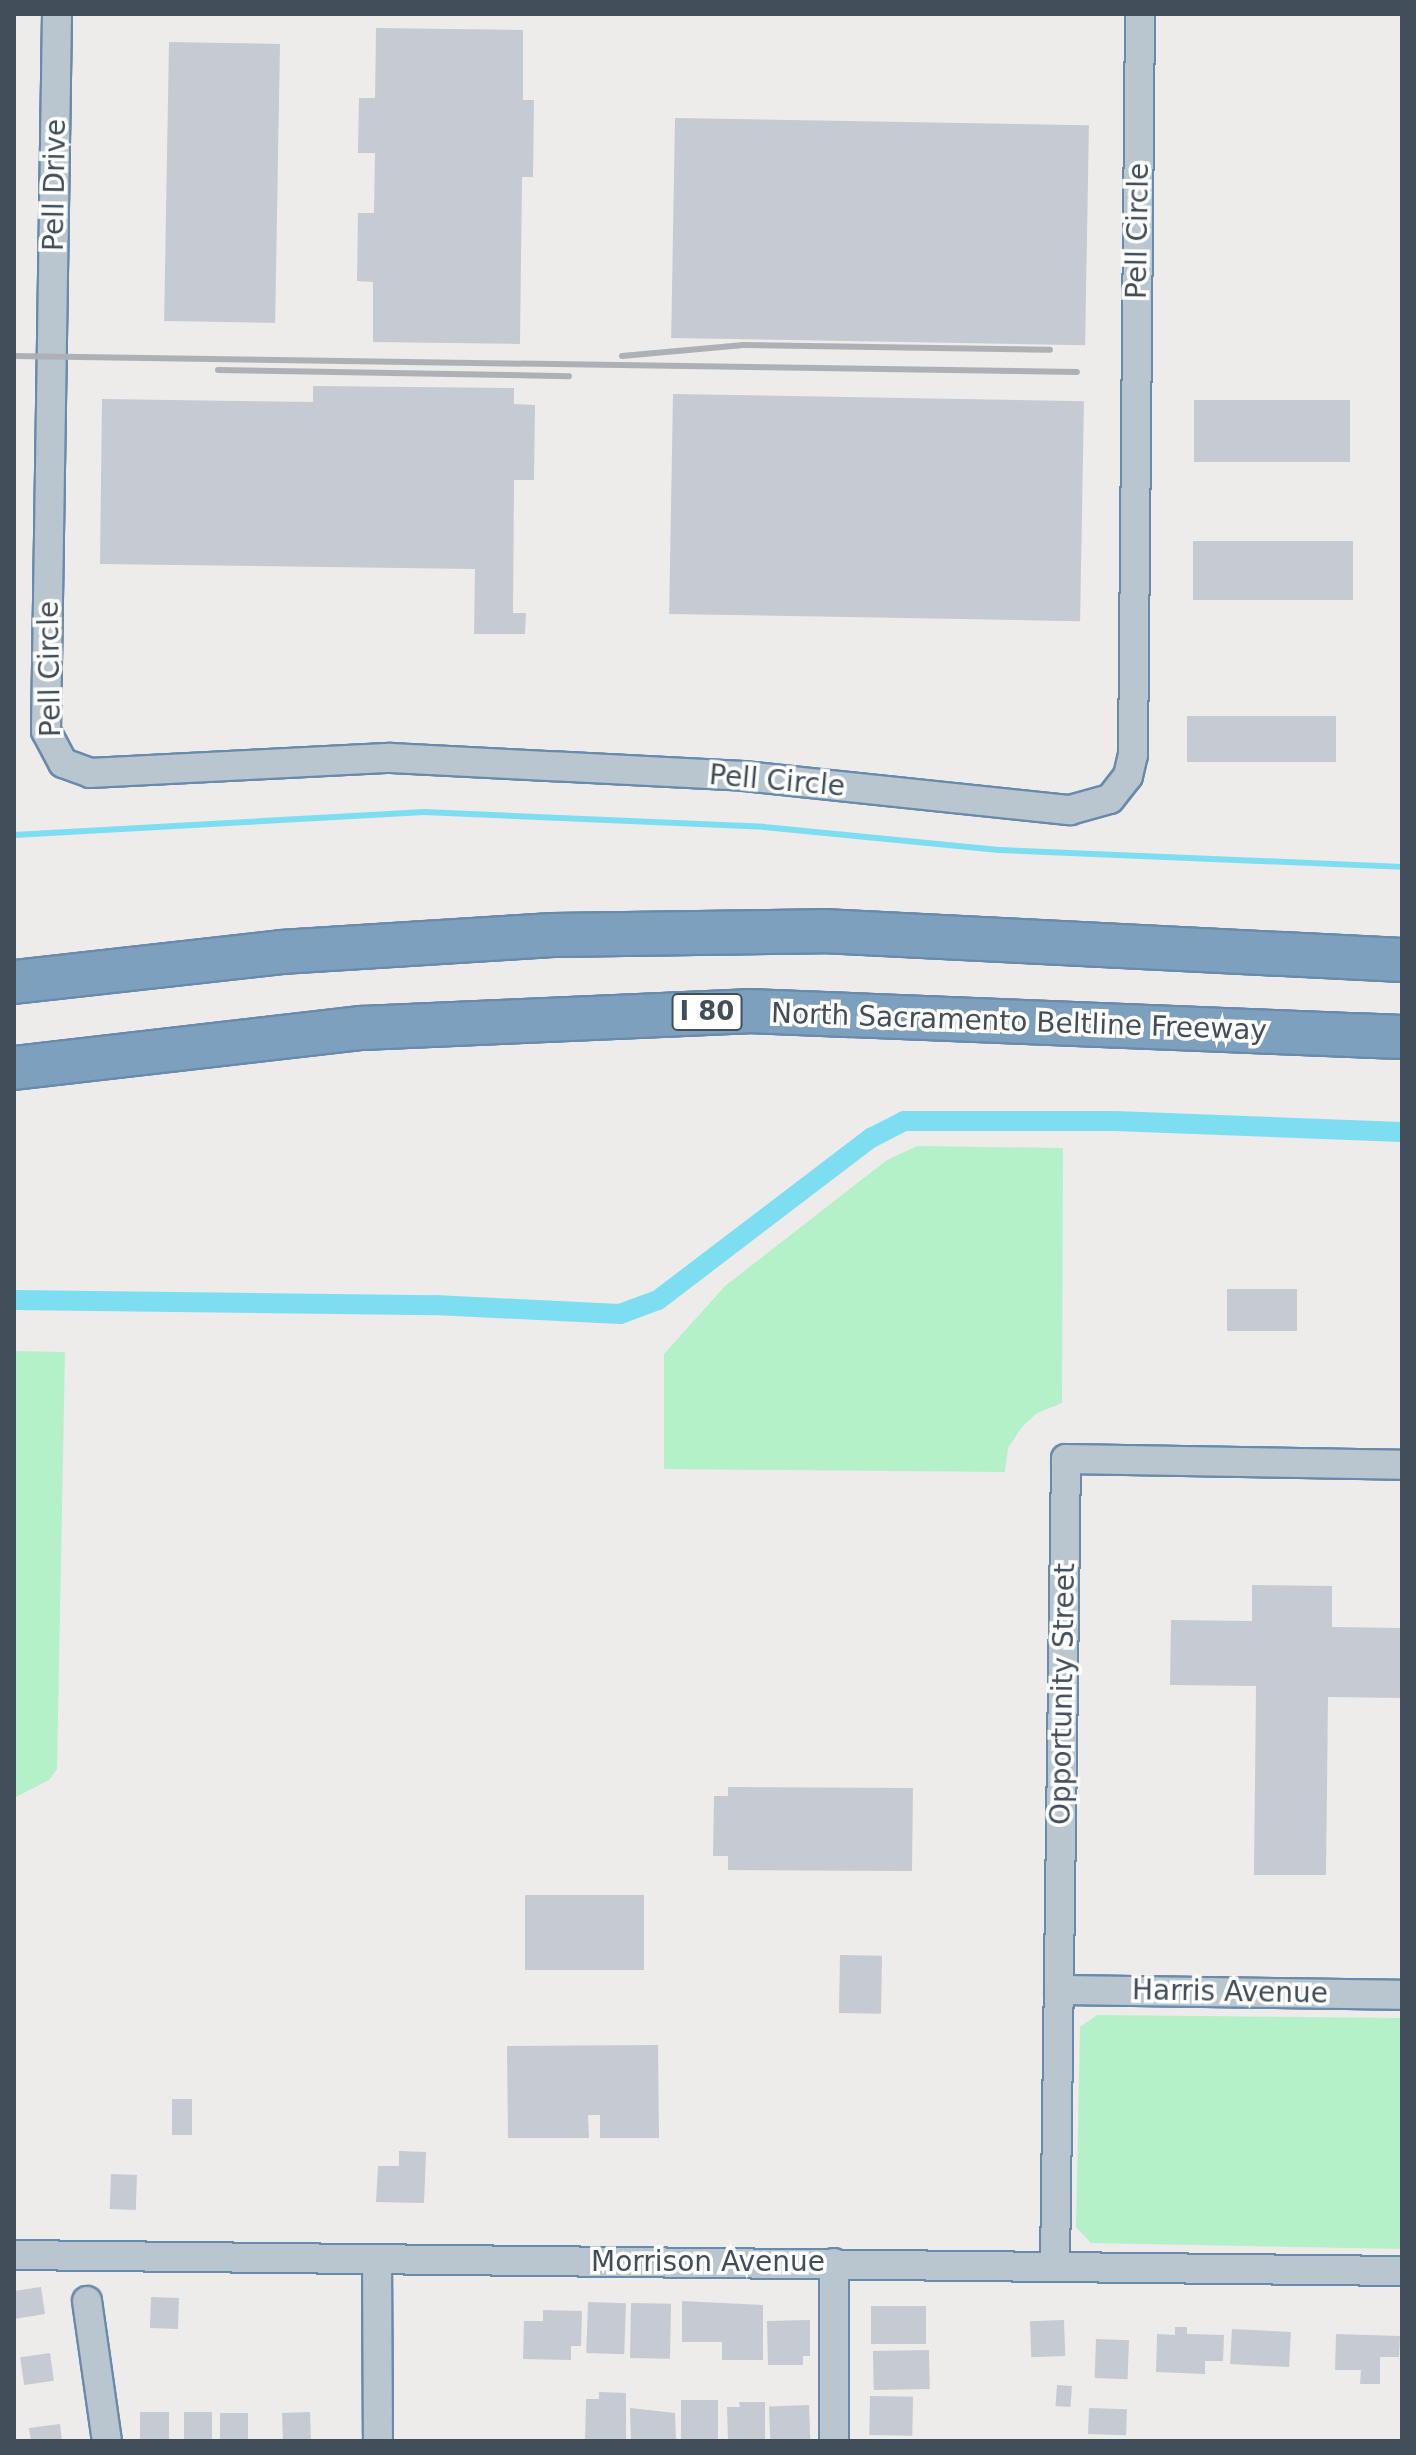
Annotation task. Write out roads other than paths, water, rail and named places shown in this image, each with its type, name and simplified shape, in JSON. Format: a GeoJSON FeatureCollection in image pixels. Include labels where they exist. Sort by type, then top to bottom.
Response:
{"type":"FeatureCollection","features":[{"type":"Feature","properties":{"kind":"highway"},"geometry":{"type":"LineString","coordinates":[[14,982],[281,952],[552,935],[823,931],[1402,960]]}},
{"type":"Feature","properties":{"kind":"highway","name":"North Sacramento Beltline Freeway"},"geometry":{"type":"LineString","coordinates":[[14,1068],[362,1028],[748,1011],[1402,1037]]}},
{"type":"Feature","properties":{"kind":"street","name":"Pell Drive"},"geometry":{"type":"LineString","coordinates":[[52,357],[57,14]]}},
{"type":"Feature","properties":{"kind":"street","name":"Pell Circle"},"geometry":{"type":"LineString","coordinates":[[52,357],[46,731],[54,752],[75,770],[391,758],[744,776],[1070,810],[1098,806],[1121,788],[1133,755],[1140,14]]}},
{"type":"Feature","properties":{"kind":"street","name":"Opportunity Street"},"geometry":{"type":"LineString","coordinates":[[1055,2266],[1066,1459],[1402,1465]]}},
{"type":"Feature","properties":{"kind":"street","name":"Harris Avenue"},"geometry":{"type":"LineString","coordinates":[[1059,1990],[1402,1995]]}},
{"type":"Feature","properties":{"kind":"street","name":"Morrison Avenue"},"geometry":{"type":"LineString","coordinates":[[14,2255],[1402,2271]]}},
{"type":"Feature","properties":{"kind":"street"},"geometry":{"type":"LineString","coordinates":[[377,2260],[378,2441]]}},
{"type":"Feature","properties":{"kind":"street"},"geometry":{"type":"LineString","coordinates":[[834,2263],[834,2441]]}},
{"type":"Feature","properties":{"kind":"street"},"geometry":{"type":"LineString","coordinates":[[87,2301],[107,2441]]}},
{"type":"Feature","properties":{"kind":"waterway"},"geometry":{"type":"LineString","coordinates":[[14,835],[424,812],[764,827],[999,850],[1402,867]]}},
{"type":"Feature","properties":{"kind":"waterway"},"geometry":{"type":"LineString","coordinates":[[14,1300],[435,1305],[620,1314],[658,1300],[871,1138],[904,1121],[1115,1121],[1402,1132]]}},
{"type":"Feature","properties":{"kind":"railway"},"geometry":{"type":"LineString","coordinates":[[622,356],[744,345],[1050,350]]}},
{"type":"Feature","properties":{"kind":"railway"},"geometry":{"type":"LineString","coordinates":[[14,356],[1077,372]]}},
{"type":"Feature","properties":{"kind":"railway"},"geometry":{"type":"LineString","coordinates":[[218,370],[569,376]]}}]}
